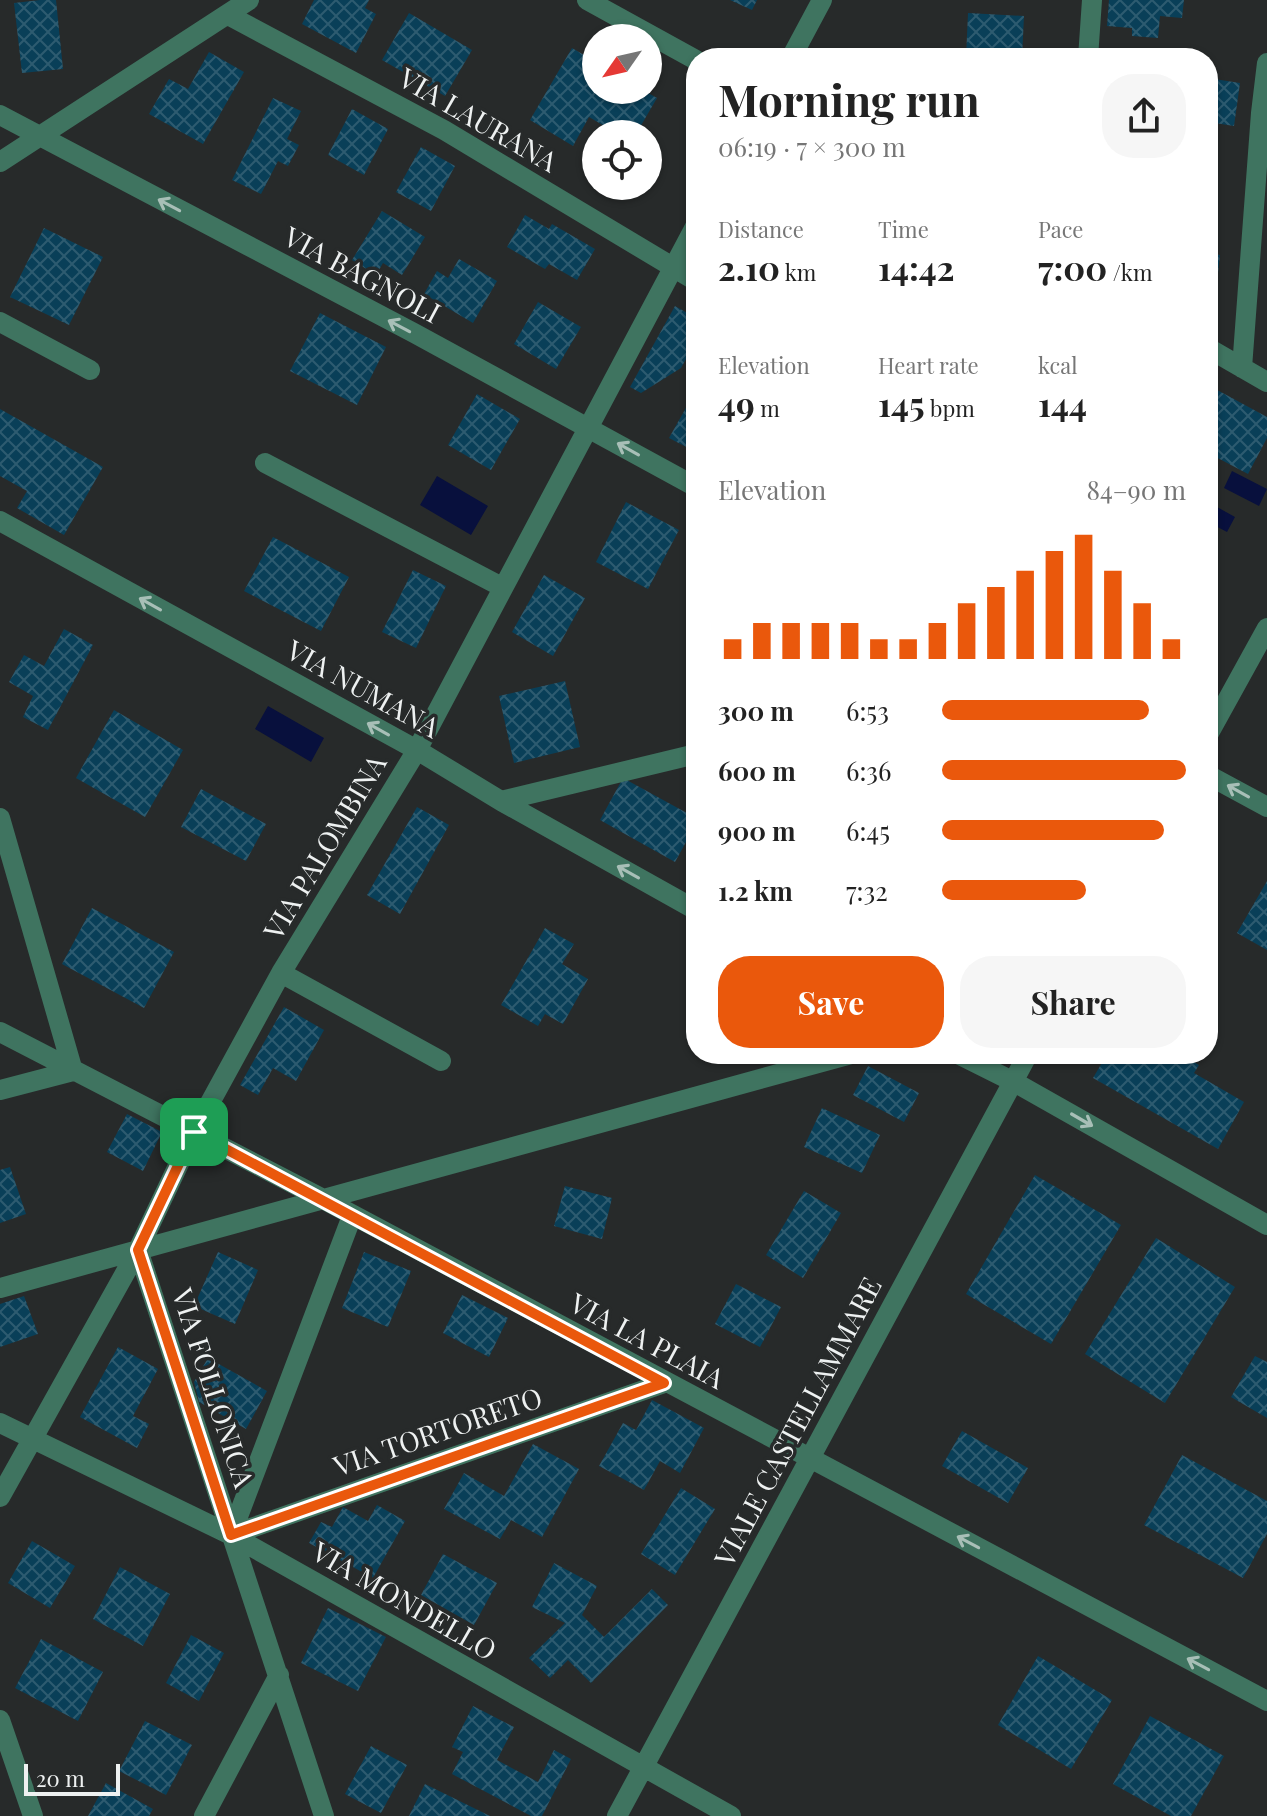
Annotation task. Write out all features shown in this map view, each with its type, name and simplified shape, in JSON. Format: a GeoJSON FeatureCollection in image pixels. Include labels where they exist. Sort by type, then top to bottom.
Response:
{"type":"FeatureCollection","features":[{"type":"Feature","properties":{"kind":"street"},"geometry":{"type":"LineString","coordinates":[[0,162],[249,0]]}},
{"type":"Feature","properties":{"kind":"street"},"geometry":{"type":"LineString","coordinates":[[587,0],[686,54]]}},
{"type":"Feature","properties":{"kind":"street"},"geometry":{"type":"LineString","coordinates":[[796,48],[822,0]]}},
{"type":"Feature","properties":{"kind":"street"},"geometry":{"type":"LineString","coordinates":[[1089,48],[1092,0]]}},
{"type":"Feature","properties":{"kind":"street","name":"VIA LAURANA"},"geometry":{"type":"LineString","coordinates":[[228,15],[444,130],[686,275]]}},
{"type":"Feature","properties":{"kind":"street"},"geometry":{"type":"LineString","coordinates":[[1242,368],[1267,63]]}},
{"type":"Feature","properties":{"kind":"street","name":"VIA BAGNOLI"},"geometry":{"type":"LineString","coordinates":[[0,115],[686,481]]}},
{"type":"Feature","properties":{"kind":"street","name":"VIA PALOMBINA"},"geometry":{"type":"LineString","coordinates":[[0,1497],[138,1250],[194,1132],[281,973],[417,750],[686,242]]}},
{"type":"Feature","properties":{"kind":"street"},"geometry":{"type":"LineString","coordinates":[[0,322],[90,370]]}},
{"type":"Feature","properties":{"kind":"street"},"geometry":{"type":"LineString","coordinates":[[1218,354],[1267,382]]}},
{"type":"Feature","properties":{"kind":"street"},"geometry":{"type":"LineString","coordinates":[[265,463],[502,587]]}},
{"type":"Feature","properties":{"kind":"street","name":"VIA NUMANA"},"geometry":{"type":"LineString","coordinates":[[0,521],[417,750],[501,801],[686,904]]}},
{"type":"Feature","properties":{"kind":"street"},"geometry":{"type":"LineString","coordinates":[[1218,717],[1267,628]]}},
{"type":"Feature","properties":{"kind":"street"},"geometry":{"type":"LineString","coordinates":[[501,801],[686,756]]}},
{"type":"Feature","properties":{"kind":"street"},"geometry":{"type":"LineString","coordinates":[[1218,780],[1267,807]]}},
{"type":"Feature","properties":{"kind":"street"},"geometry":{"type":"LineString","coordinates":[[0,818],[73,1071],[0,1090]]}},
{"type":"Feature","properties":{"kind":"street"},"geometry":{"type":"LineString","coordinates":[[281,973],[441,1061]]}},
{"type":"Feature","properties":{"kind":"street","name":"VIA LA PLAIA"},"geometry":{"type":"LineString","coordinates":[[0,1032],[323,1199],[1267,1701]]}},
{"type":"Feature","properties":{"kind":"street"},"geometry":{"type":"LineString","coordinates":[[0,1288],[815,1064]]}},
{"type":"Feature","properties":{"kind":"street"},"geometry":{"type":"LineString","coordinates":[[978,1064],[1267,1225]]}},
{"type":"Feature","properties":{"kind":"street","name":"VIALE CASTELLAMMARE"},"geometry":{"type":"LineString","coordinates":[[617,1816],[1023,1064]]}},
{"type":"Feature","properties":{"kind":"street"},"geometry":{"type":"LineString","coordinates":[[231,1535],[352,1216]]}},
{"type":"Feature","properties":{"kind":"street","name":"VIA FOLLONICA"},"geometry":{"type":"LineString","coordinates":[[138,1250],[324,1816]]}},
{"type":"Feature","properties":{"kind":"street","name":"VIA TORTORETO"},"geometry":{"type":"LineString","coordinates":[[231,1535],[664,1383]]}},
{"type":"Feature","properties":{"kind":"street","name":"VIA MONDELLO"},"geometry":{"type":"LineString","coordinates":[[0,1423],[231,1535],[731,1816]]}},
{"type":"Feature","properties":{"kind":"street"},"geometry":{"type":"LineString","coordinates":[[204,1816],[279,1675]]}},
{"type":"Feature","properties":{"kind":"street"},"geometry":{"type":"LineString","coordinates":[[0,1720],[33,1816]]}},
{"type":"Feature","properties":{"kind":"shaded area"},"geometry":{"type":"Polygon","coordinates":[[[1232,471],[1267,489],[1259,506],[1224,488],[1232,471]]]}},
{"type":"Feature","properties":{"kind":"shaded area"},"geometry":{"type":"Polygon","coordinates":[[[437,476],[488,506],[471,535],[420,505],[437,476]]]}},
{"type":"Feature","properties":{"kind":"shaded area"},"geometry":{"type":"Polygon","coordinates":[[[1218,508],[1235,517],[1227,532],[1218,527],[1218,508]]]}},
{"type":"Feature","properties":{"kind":"shaded area"},"geometry":{"type":"Polygon","coordinates":[[[268,706],[324,738],[311,762],[255,729],[268,706]]]}},
{"type":"Feature","properties":{"kind":"building"},"geometry":{"type":"Polygon","coordinates":[[[56,0],[63,69],[22,73],[14,3],[56,0]]]}},
{"type":"Feature","properties":{"kind":"building"},"geometry":{"type":"Polygon","coordinates":[[[314,0],[369,0],[365,8],[376,14],[356,53],[302,24],[314,0]]]}},
{"type":"Feature","properties":{"kind":"building"},"geometry":{"type":"Polygon","coordinates":[[[730,0],[757,0],[752,10],[730,0]]]}},
{"type":"Feature","properties":{"kind":"building"},"geometry":{"type":"Polygon","coordinates":[[[1109,0],[1184,0],[1182,18],[1160,16],[1158,38],[1132,36],[1132,28],[1107,26],[1109,0]]]}},
{"type":"Feature","properties":{"kind":"building"},"geometry":{"type":"Polygon","coordinates":[[[409,13],[472,50],[445,96],[382,60],[409,13]]]}},
{"type":"Feature","properties":{"kind":"building"},"geometry":{"type":"Polygon","coordinates":[[[968,13],[1024,16],[1022,48],[966,48],[968,13]]]}},
{"type":"Feature","properties":{"kind":"building"},"geometry":{"type":"Polygon","coordinates":[[[572,48],[582,54],[582,104],[654,104],[644,120],[594,120],[589,117],[582,120],[582,130],[573,146],[530,120],[572,48]]]}},
{"type":"Feature","properties":{"kind":"building"},"geometry":{"type":"Polygon","coordinates":[[[209,52],[244,72],[203,144],[149,114],[169,79],[188,89],[209,52]]]}},
{"type":"Feature","properties":{"kind":"building"},"geometry":{"type":"Polygon","coordinates":[[[1218,80],[1240,83],[1234,126],[1218,124],[1218,80]]]}},
{"type":"Feature","properties":{"kind":"building"},"geometry":{"type":"Polygon","coordinates":[[[273,98],[301,111],[287,139],[299,145],[288,166],[278,161],[261,194],[232,180],[273,98]]]}},
{"type":"Feature","properties":{"kind":"building"},"geometry":{"type":"Polygon","coordinates":[[[352,109],[388,129],[364,175],[328,155],[352,109]]]}},
{"type":"Feature","properties":{"kind":"building"},"geometry":{"type":"Polygon","coordinates":[[[421,147],[455,166],[431,211],[396,192],[421,147]]]}},
{"type":"Feature","properties":{"kind":"building"},"geometry":{"type":"Polygon","coordinates":[[[382,211],[425,237],[402,275],[383,263],[376,275],[352,260],[382,211]]]}},
{"type":"Feature","properties":{"kind":"building"},"geometry":{"type":"Polygon","coordinates":[[[525,215],[549,229],[552,224],[595,249],[577,280],[549,264],[545,269],[507,247],[525,215]]]}},
{"type":"Feature","properties":{"kind":"building"},"geometry":{"type":"Polygon","coordinates":[[[44,228],[103,257],[69,325],[10,297],[44,228]]]}},
{"type":"Feature","properties":{"kind":"building"},"geometry":{"type":"Polygon","coordinates":[[[459,259],[497,281],[473,323],[424,294],[437,271],[448,278],[459,259]]]}},
{"type":"Feature","properties":{"kind":"building"},"geometry":{"type":"Polygon","coordinates":[[[538,302],[581,327],[556,369],[514,344],[538,302]]]}},
{"type":"Feature","properties":{"kind":"building"},"geometry":{"type":"Polygon","coordinates":[[[675,306],[686,312],[686,359],[681,368],[641,393],[630,387],[675,306]]]}},
{"type":"Feature","properties":{"kind":"building"},"geometry":{"type":"Polygon","coordinates":[[[320,313],[386,347],[357,405],[290,371],[320,313]]]}},
{"type":"Feature","properties":{"kind":"building"},"geometry":{"type":"Polygon","coordinates":[[[1218,390],[1267,417],[1267,438],[1248,474],[1218,458],[1218,390]]]}},
{"type":"Feature","properties":{"kind":"building"},"geometry":{"type":"Polygon","coordinates":[[[477,394],[520,419],[491,470],[448,445],[477,394]]]}},
{"type":"Feature","properties":{"kind":"building"},"geometry":{"type":"Polygon","coordinates":[[[686,408],[686,447],[669,438],[686,408]]]}},
{"type":"Feature","properties":{"kind":"building"},"geometry":{"type":"Polygon","coordinates":[[[0,409],[103,467],[64,535],[17,508],[27,491],[0,476],[0,409]]]}},
{"type":"Feature","properties":{"kind":"building"},"geometry":{"type":"Polygon","coordinates":[[[626,502],[679,530],[648,589],[596,562],[626,502]]]}},
{"type":"Feature","properties":{"kind":"building"},"geometry":{"type":"Polygon","coordinates":[[[273,537],[349,577],[321,631],[244,591],[273,537]]]}},
{"type":"Feature","properties":{"kind":"building"},"geometry":{"type":"Polygon","coordinates":[[[413,570],[446,586],[416,648],[382,632],[413,570]]]}},
{"type":"Feature","properties":{"kind":"building"},"geometry":{"type":"Polygon","coordinates":[[[544,575],[585,598],[553,656],[512,632],[544,575]]]}},
{"type":"Feature","properties":{"kind":"building"},"geometry":{"type":"Polygon","coordinates":[[[64,629],[93,645],[48,730],[23,717],[33,696],[9,682],[24,655],[44,666],[64,629]]]}},
{"type":"Feature","properties":{"kind":"building"},"geometry":{"type":"Polygon","coordinates":[[[565,681],[580,747],[514,763],[499,696],[565,681]]]}},
{"type":"Feature","properties":{"kind":"building"},"geometry":{"type":"Polygon","coordinates":[[[114,710],[183,750],[145,817],[76,778],[114,710]]]}},
{"type":"Feature","properties":{"kind":"building"},"geometry":{"type":"Polygon","coordinates":[[[623,778],[686,813],[686,842],[675,862],[600,820],[623,778]]]}},
{"type":"Feature","properties":{"kind":"building"},"geometry":{"type":"Polygon","coordinates":[[[201,789],[266,824],[246,861],[181,827],[201,789]]]}},
{"type":"Feature","properties":{"kind":"building"},"geometry":{"type":"Polygon","coordinates":[[[417,807],[449,825],[400,914],[367,895],[417,807]]]}},
{"type":"Feature","properties":{"kind":"building"},"geometry":{"type":"Polygon","coordinates":[[[1267,881],[1267,950],[1237,933],[1267,881]]]}},
{"type":"Feature","properties":{"kind":"building"},"geometry":{"type":"Polygon","coordinates":[[[92,908],[174,952],[144,1008],[62,964],[92,908]]]}},
{"type":"Feature","properties":{"kind":"building"},"geometry":{"type":"Polygon","coordinates":[[[545,928],[574,944],[562,964],[588,979],[563,1024],[545,1014],[538,1026],[501,1005],[545,928]]]}},
{"type":"Feature","properties":{"kind":"building"},"geometry":{"type":"Polygon","coordinates":[[[284,1007],[324,1030],[296,1081],[273,1068],[258,1095],[240,1085],[284,1007]]]}},
{"type":"Feature","properties":{"kind":"building"},"geometry":{"type":"Polygon","coordinates":[[[1101,1064],[1197,1064],[1194,1073],[1244,1102],[1218,1149],[1093,1078],[1101,1064]]]}},
{"type":"Feature","properties":{"kind":"building"},"geometry":{"type":"Polygon","coordinates":[[[868,1066],[919,1093],[904,1122],[853,1095],[868,1066]]]}},
{"type":"Feature","properties":{"kind":"building"},"geometry":{"type":"Polygon","coordinates":[[[822,1108],[880,1135],[862,1173],[804,1147],[822,1108]]]}},
{"type":"Feature","properties":{"kind":"building"},"geometry":{"type":"Polygon","coordinates":[[[127,1114],[162,1132],[143,1171],[107,1152],[127,1114]]]}},
{"type":"Feature","properties":{"kind":"building"},"geometry":{"type":"Polygon","coordinates":[[[10,1167],[26,1214],[0,1223],[0,1170],[10,1167]]]}},
{"type":"Feature","properties":{"kind":"building"},"geometry":{"type":"Polygon","coordinates":[[[1035,1175],[1121,1225],[1051,1344],[966,1294],[1035,1175]]]}},
{"type":"Feature","properties":{"kind":"building"},"geometry":{"type":"Polygon","coordinates":[[[565,1186],[612,1198],[602,1239],[554,1226],[565,1186]]]}},
{"type":"Feature","properties":{"kind":"building"},"geometry":{"type":"Polygon","coordinates":[[[804,1191],[841,1213],[803,1278],[766,1255],[804,1191]]]}},
{"type":"Feature","properties":{"kind":"building"},"geometry":{"type":"Polygon","coordinates":[[[1156,1238],[1235,1287],[1165,1403],[1085,1354],[1156,1238]]]}},
{"type":"Feature","properties":{"kind":"building"},"geometry":{"type":"Polygon","coordinates":[[[218,1252],[258,1270],[235,1324],[194,1306],[218,1252]]]}},
{"type":"Feature","properties":{"kind":"building"},"geometry":{"type":"Polygon","coordinates":[[[364,1252],[411,1271],[388,1327],[342,1308],[364,1252]]]}},
{"type":"Feature","properties":{"kind":"building"},"geometry":{"type":"Polygon","coordinates":[[[736,1284],[781,1307],[760,1347],[715,1324],[736,1284]]]}},
{"type":"Feature","properties":{"kind":"building"},"geometry":{"type":"Polygon","coordinates":[[[462,1295],[508,1318],[489,1357],[443,1333],[462,1295]]]}},
{"type":"Feature","properties":{"kind":"building"},"geometry":{"type":"Polygon","coordinates":[[[24,1296],[38,1334],[0,1347],[0,1304],[24,1296]]]}},
{"type":"Feature","properties":{"kind":"building"},"geometry":{"type":"Polygon","coordinates":[[[118,1347],[158,1369],[133,1416],[149,1424],[137,1448],[80,1417],[118,1347]]]}},
{"type":"Feature","properties":{"kind":"building"},"geometry":{"type":"Polygon","coordinates":[[[1255,1356],[1267,1362],[1267,1418],[1231,1397],[1255,1356]]]}},
{"type":"Feature","properties":{"kind":"building"},"geometry":{"type":"Polygon","coordinates":[[[208,1358],[267,1391],[246,1429],[199,1402],[194,1382],[208,1358]]]}},
{"type":"Feature","properties":{"kind":"building"},"geometry":{"type":"Polygon","coordinates":[[[652,1400],[704,1428],[680,1473],[660,1461],[644,1490],[599,1466],[623,1423],[636,1430],[652,1400]]]}},
{"type":"Feature","properties":{"kind":"building"},"geometry":{"type":"Polygon","coordinates":[[[962,1431],[1028,1468],[1008,1503],[942,1466],[962,1431]]]}},
{"type":"Feature","properties":{"kind":"building"},"geometry":{"type":"Polygon","coordinates":[[[533,1444],[579,1469],[542,1537],[511,1520],[500,1539],[444,1509],[464,1473],[504,1496],[533,1444]]]}},
{"type":"Feature","properties":{"kind":"building"},"geometry":{"type":"Polygon","coordinates":[[[1182,1455],[1267,1501],[1267,1534],[1243,1578],[1144,1525],[1182,1455]]]}},
{"type":"Feature","properties":{"kind":"building"},"geometry":{"type":"Polygon","coordinates":[[[681,1488],[715,1509],[675,1575],[641,1554],[681,1488]]]}},
{"type":"Feature","properties":{"kind":"building"},"geometry":{"type":"Polygon","coordinates":[[[377,1505],[405,1521],[373,1578],[309,1543],[321,1522],[332,1527],[343,1507],[368,1521],[377,1505]]]}},
{"type":"Feature","properties":{"kind":"building"},"geometry":{"type":"Polygon","coordinates":[[[32,1541],[75,1566],[50,1608],[8,1583],[32,1541]]]}},
{"type":"Feature","properties":{"kind":"building"},"geometry":{"type":"Polygon","coordinates":[[[443,1554],[497,1583],[474,1625],[421,1595],[443,1554]]]}},
{"type":"Feature","properties":{"kind":"building"},"geometry":{"type":"Polygon","coordinates":[[[554,1563],[597,1586],[582,1615],[604,1637],[652,1589],[668,1605],[591,1683],[568,1660],[550,1678],[529,1658],[565,1623],[532,1607],[554,1563]]]}},
{"type":"Feature","properties":{"kind":"building"},"geometry":{"type":"Polygon","coordinates":[[[120,1567],[170,1594],[143,1646],[93,1619],[120,1567]]]}},
{"type":"Feature","properties":{"kind":"building"},"geometry":{"type":"Polygon","coordinates":[[[328,1608],[386,1637],[358,1691],[301,1663],[328,1608]]]}},
{"type":"Feature","properties":{"kind":"building"},"geometry":{"type":"Polygon","coordinates":[[[191,1635],[224,1653],[199,1701],[166,1683],[191,1635]]]}},
{"type":"Feature","properties":{"kind":"building"},"geometry":{"type":"Polygon","coordinates":[[[41,1639],[103,1672],[78,1721],[15,1688],[41,1639]]]}},
{"type":"Feature","properties":{"kind":"building"},"geometry":{"type":"Polygon","coordinates":[[[1038,1656],[1112,1700],[1071,1769],[998,1725],[1038,1656]]]}},
{"type":"Feature","properties":{"kind":"building"},"geometry":{"type":"Polygon","coordinates":[[[473,1706],[514,1727],[497,1760],[538,1782],[554,1750],[571,1759],[542,1816],[531,1816],[452,1774],[463,1752],[452,1747],[473,1706]]]}},
{"type":"Feature","properties":{"kind":"building"},"geometry":{"type":"Polygon","coordinates":[[[1150,1716],[1224,1756],[1191,1816],[1171,1816],[1113,1784],[1150,1716]]]}},
{"type":"Feature","properties":{"kind":"building"},"geometry":{"type":"Polygon","coordinates":[[[145,1721],[192,1745],[166,1795],[119,1771],[145,1721]]]}},
{"type":"Feature","properties":{"kind":"building"},"geometry":{"type":"Polygon","coordinates":[[[371,1746],[407,1765],[381,1813],[345,1794],[371,1746]]]}},
{"type":"Feature","properties":{"kind":"building"},"geometry":{"type":"Polygon","coordinates":[[[106,1783],[153,1809],[149,1816],[88,1816],[106,1783]]]}},
{"type":"Feature","properties":{"kind":"building"},"geometry":{"type":"Polygon","coordinates":[[[425,1784],[490,1816],[409,1816],[425,1784]]]}},
{"type":"Feature","properties":{"kind":"route"},"geometry":{"type":"LineString","coordinates":[[194,1132],[323,1199],[664,1383],[231,1535],[138,1250],[194,1132]]}}]}
